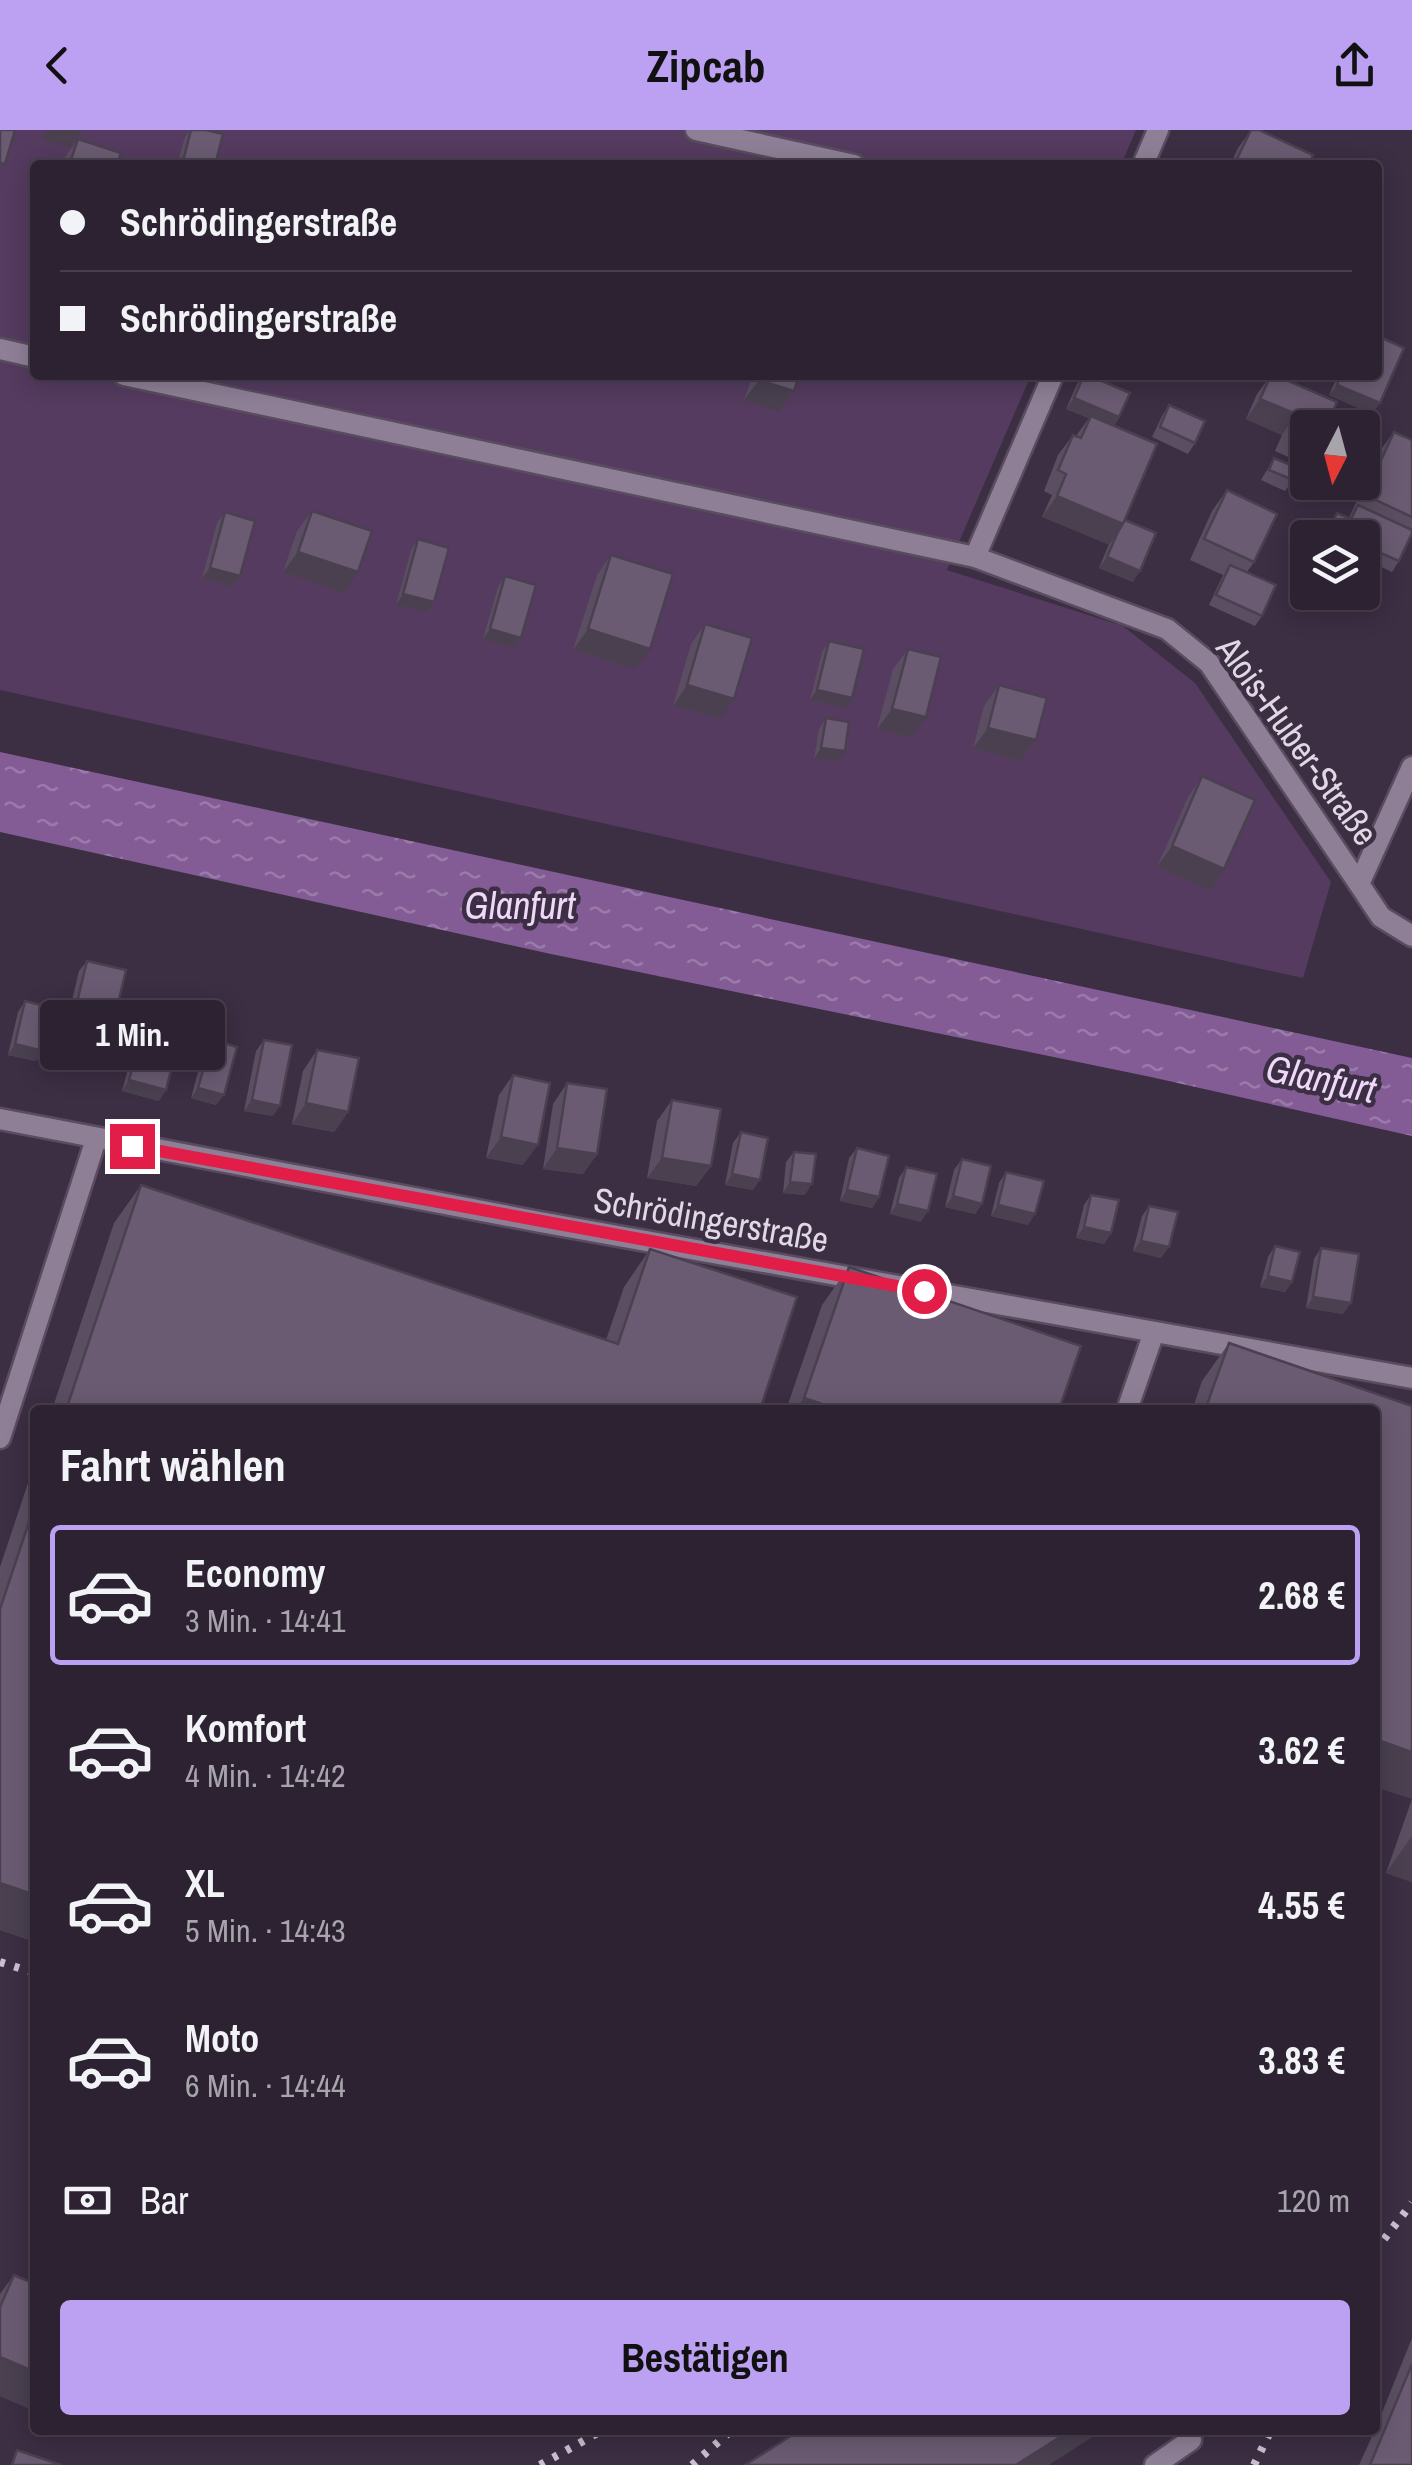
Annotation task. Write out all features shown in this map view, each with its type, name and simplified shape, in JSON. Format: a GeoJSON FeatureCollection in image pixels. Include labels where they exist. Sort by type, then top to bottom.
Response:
{"type":"FeatureCollection","features":[{"type":"Feature","properties":{"kind":"street"},"geometry":{"type":"LineString","coordinates":[[696,130],[831,160]]}},
{"type":"Feature","properties":{"kind":"street"},"geometry":{"type":"LineString","coordinates":[[1145,160],[1158,130]]}},
{"type":"Feature","properties":{"kind":"street"},"geometry":{"type":"LineString","coordinates":[[0,349],[30,355]]}},
{"type":"Feature","properties":{"kind":"street","name":"Alois-Huber-Straße"},"geometry":{"type":"LineString","coordinates":[[147,380],[974,557],[1167,628],[1209,663],[1380,917],[1412,936]]}},
{"type":"Feature","properties":{"kind":"street"},"geometry":{"type":"LineString","coordinates":[[974,557],[1051,380]]}},
{"type":"Feature","properties":{"kind":"street"},"geometry":{"type":"LineString","coordinates":[[1359,884],[1412,767]]}},
{"type":"Feature","properties":{"kind":"street","name":"Schrödingerstraße"},"geometry":{"type":"LineString","coordinates":[[0,1119],[1412,1378]]}},
{"type":"Feature","properties":{"kind":"street"},"geometry":{"type":"LineString","coordinates":[[0,1438],[96,1139]]}},
{"type":"Feature","properties":{"kind":"street"},"geometry":{"type":"LineString","coordinates":[[1129,1405],[1154,1332]]}},
{"type":"Feature","properties":{"kind":"street"},"geometry":{"type":"LineString","coordinates":[[1155,2465],[1191,2440]]}},
{"type":"Feature","properties":{"kind":"shaded area"},"geometry":{"type":"Polygon","coordinates":[[[0,130],[1136,130],[1123,160],[30,160],[30,380],[1029,380],[947,570],[1123,626],[1195,683],[1331,882],[1303,978],[0,690],[0,130]]]}},
{"type":"Feature","properties":{"kind":"water","name":"Glanfurt"},"geometry":{"type":"Polygon","coordinates":[[[0,752],[1412,1058],[1412,1136],[1151,1077],[551,954],[0,832],[0,752]]]}},
{"type":"Feature","properties":{"kind":"building"},"geometry":{"type":"Polygon","coordinates":[[[0,130],[15,130],[5,164],[0,163],[0,130]]]}},
{"type":"Feature","properties":{"kind":"building"},"geometry":{"type":"Polygon","coordinates":[[[191,130],[223,134],[216,160],[183,160],[191,130]]]}},
{"type":"Feature","properties":{"kind":"building"},"geometry":{"type":"Polygon","coordinates":[[[1251,130],[1313,155],[1311,160],[1236,160],[1251,130]]]}},
{"type":"Feature","properties":{"kind":"building"},"geometry":{"type":"Polygon","coordinates":[[[78,139],[121,153],[119,160],[71,160],[78,139]]]}},
{"type":"Feature","properties":{"kind":"building"},"geometry":{"type":"Polygon","coordinates":[[[1382,338],[1404,348],[1380,403],[1337,385],[1339,380],[1382,380],[1382,338]]]}},
{"type":"Feature","properties":{"kind":"building"},"geometry":{"type":"Polygon","coordinates":[[[759,380],[797,380],[794,391],[759,380]]]}},
{"type":"Feature","properties":{"kind":"building"},"geometry":{"type":"Polygon","coordinates":[[[1082,380],[1100,380],[1130,393],[1119,417],[1074,398],[1082,380]]]}},
{"type":"Feature","properties":{"kind":"building"},"geometry":{"type":"Polygon","coordinates":[[[1269,380],[1286,380],[1337,402],[1334,410],[1290,412],[1260,399],[1269,380]]]}},
{"type":"Feature","properties":{"kind":"building"},"geometry":{"type":"Polygon","coordinates":[[[1169,405],[1205,421],[1195,443],[1160,427],[1169,405]]]}},
{"type":"Feature","properties":{"kind":"building"},"geometry":{"type":"Polygon","coordinates":[[[1091,416],[1157,444],[1123,524],[1057,496],[1066,474],[1058,470],[1073,435],[1081,438],[1091,416]]]}},
{"type":"Feature","properties":{"kind":"building"},"geometry":{"type":"Polygon","coordinates":[[[1394,432],[1412,440],[1412,517],[1376,500],[1380,500],[1380,462],[1394,432]]]}},
{"type":"Feature","properties":{"kind":"building"},"geometry":{"type":"Polygon","coordinates":[[[1274,458],[1290,465],[1290,479],[1269,470],[1274,458]]]}},
{"type":"Feature","properties":{"kind":"building"},"geometry":{"type":"Polygon","coordinates":[[[1227,490],[1277,514],[1254,562],[1204,539],[1227,490]]]}},
{"type":"Feature","properties":{"kind":"building"},"geometry":{"type":"Polygon","coordinates":[[[1358,505],[1412,530],[1399,561],[1380,553],[1380,520],[1334,520],[1337,513],[1351,519],[1358,505]]]}},
{"type":"Feature","properties":{"kind":"building"},"geometry":{"type":"Polygon","coordinates":[[[312,511],[372,531],[358,572],[298,552],[312,511]]]}},
{"type":"Feature","properties":{"kind":"building"},"geometry":{"type":"Polygon","coordinates":[[[225,512],[255,521],[240,576],[210,568],[225,512]]]}},
{"type":"Feature","properties":{"kind":"building"},"geometry":{"type":"Polygon","coordinates":[[[1125,520],[1156,533],[1140,571],[1107,557],[1125,520]]]}},
{"type":"Feature","properties":{"kind":"building"},"geometry":{"type":"Polygon","coordinates":[[[418,539],[449,548],[434,602],[403,594],[418,539]]]}},
{"type":"Feature","properties":{"kind":"building"},"geometry":{"type":"Polygon","coordinates":[[[611,555],[673,574],[650,649],[588,629],[611,555]]]}},
{"type":"Feature","properties":{"kind":"building"},"geometry":{"type":"Polygon","coordinates":[[[1230,565],[1276,585],[1262,616],[1216,595],[1230,565]]]}},
{"type":"Feature","properties":{"kind":"building"},"geometry":{"type":"Polygon","coordinates":[[[505,576],[536,585],[521,638],[490,629],[505,576]]]}},
{"type":"Feature","properties":{"kind":"building"},"geometry":{"type":"Polygon","coordinates":[[[705,624],[752,638],[734,699],[687,685],[705,624]]]}},
{"type":"Feature","properties":{"kind":"building"},"geometry":{"type":"Polygon","coordinates":[[[829,641],[864,649],[852,698],[817,690],[829,641]]]}},
{"type":"Feature","properties":{"kind":"building"},"geometry":{"type":"Polygon","coordinates":[[[908,649],[941,657],[926,717],[892,709],[908,649]]]}},
{"type":"Feature","properties":{"kind":"building"},"geometry":{"type":"Polygon","coordinates":[[[999,685],[1047,698],[1036,740],[988,728],[999,685]]]}},
{"type":"Feature","properties":{"kind":"building"},"geometry":{"type":"Polygon","coordinates":[[[826,718],[849,722],[845,751],[821,748],[826,718]]]}},
{"type":"Feature","properties":{"kind":"building"},"geometry":{"type":"Polygon","coordinates":[[[1202,776],[1255,800],[1224,869],[1172,846],[1202,776]]]}},
{"type":"Feature","properties":{"kind":"building"},"geometry":{"type":"Polygon","coordinates":[[[87,961],[126,970],[116,1012],[77,1002],[87,961]]]}},
{"type":"Feature","properties":{"kind":"building"},"geometry":{"type":"Polygon","coordinates":[[[25,1001],[52,1008],[43,1051],[15,1044],[25,1001]]]}},
{"type":"Feature","properties":{"kind":"building"},"geometry":{"type":"Polygon","coordinates":[[[143,1030],[179,1039],[166,1090],[129,1080],[143,1030]]]}},
{"type":"Feature","properties":{"kind":"building"},"geometry":{"type":"Polygon","coordinates":[[[212,1039],[237,1047],[224,1095],[198,1088],[212,1039]]]}},
{"type":"Feature","properties":{"kind":"building"},"geometry":{"type":"Polygon","coordinates":[[[264,1040],[292,1045],[280,1106],[252,1100],[264,1040]]]}},
{"type":"Feature","properties":{"kind":"building"},"geometry":{"type":"Polygon","coordinates":[[[317,1050],[359,1058],[348,1112],[306,1103],[317,1050]]]}},
{"type":"Feature","properties":{"kind":"building"},"geometry":{"type":"Polygon","coordinates":[[[513,1075],[550,1083],[538,1145],[501,1137],[513,1075]]]}},
{"type":"Feature","properties":{"kind":"building"},"geometry":{"type":"Polygon","coordinates":[[[567,1083],[607,1089],[597,1154],[557,1148],[567,1083]]]}},
{"type":"Feature","properties":{"kind":"building"},"geometry":{"type":"Polygon","coordinates":[[[672,1100],[721,1109],[711,1166],[662,1158],[672,1100]]]}},
{"type":"Feature","properties":{"kind":"building"},"geometry":{"type":"Polygon","coordinates":[[[741,1132],[768,1138],[760,1180],[732,1174],[741,1132]]]}},
{"type":"Feature","properties":{"kind":"building"},"geometry":{"type":"Polygon","coordinates":[[[857,1148],[889,1156],[879,1197],[847,1190],[857,1148]]]}},
{"type":"Feature","properties":{"kind":"building"},"geometry":{"type":"Polygon","coordinates":[[[794,1152],[816,1154],[812,1184],[790,1182],[794,1152]]]}},
{"type":"Feature","properties":{"kind":"building"},"geometry":{"type":"Polygon","coordinates":[[[962,1159],[991,1166],[982,1204],[953,1196],[962,1159]]]}},
{"type":"Feature","properties":{"kind":"building"},"geometry":{"type":"Polygon","coordinates":[[[906,1167],[937,1174],[928,1211],[897,1204],[906,1167]]]}},
{"type":"Feature","properties":{"kind":"building"},"geometry":{"type":"Polygon","coordinates":[[[1006,1172],[1044,1181],[1035,1214],[998,1205],[1006,1172]]]}},
{"type":"Feature","properties":{"kind":"building"},"geometry":{"type":"Polygon","coordinates":[[[141,1185],[618,1344],[650,1249],[797,1297],[762,1405],[68,1405],[141,1185]]]}},
{"type":"Feature","properties":{"kind":"building"},"geometry":{"type":"Polygon","coordinates":[[[1091,1195],[1119,1200],[1111,1233],[1084,1227],[1091,1195]]]}},
{"type":"Feature","properties":{"kind":"building"},"geometry":{"type":"Polygon","coordinates":[[[1149,1206],[1178,1212],[1169,1247],[1141,1241],[1149,1206]]]}},
{"type":"Feature","properties":{"kind":"building"},"geometry":{"type":"Polygon","coordinates":[[[1275,1246],[1300,1252],[1292,1282],[1268,1276],[1275,1246]]]}},
{"type":"Feature","properties":{"kind":"building"},"geometry":{"type":"Polygon","coordinates":[[[1321,1248],[1359,1254],[1351,1303],[1313,1297],[1321,1248]]]}},
{"type":"Feature","properties":{"kind":"building"},"geometry":{"type":"Polygon","coordinates":[[[849,1267],[1081,1346],[1061,1405],[825,1405],[804,1398],[849,1267]]]}},
{"type":"Feature","properties":{"kind":"building"},"geometry":{"type":"Polygon","coordinates":[[[1229,1343],[1412,1406],[1412,1752],[1380,1741],[1380,1405],[1207,1405],[1229,1343]]]}},
{"type":"Feature","properties":{"kind":"building"},"geometry":{"type":"Polygon","coordinates":[[[30,1519],[30,1893],[0,1883],[0,1609],[30,1519]]]}},
{"type":"Feature","properties":{"kind":"building"},"geometry":{"type":"Polygon","coordinates":[[[14,2275],[30,2282],[30,2370],[0,2357],[0,2307],[14,2275]]]}},
{"type":"Feature","properties":{"kind":"building"},"geometry":{"type":"Polygon","coordinates":[[[1412,2364],[1412,2465],[1370,2465],[1412,2364]]]}},
{"type":"Feature","properties":{"kind":"building"},"geometry":{"type":"Polygon","coordinates":[[[792,2435],[1063,2435],[1016,2465],[745,2465],[792,2435]]]}},
{"type":"Feature","properties":{"kind":"building"},"geometry":{"type":"Polygon","coordinates":[[[17,2450],[61,2465],[12,2465],[17,2450]]]}},
{"type":"Feature","properties":{"kind":"railway"},"geometry":{"type":"LineString","coordinates":[[0,1962],[30,1971]]}},
{"type":"Feature","properties":{"kind":"railway"},"geometry":{"type":"LineString","coordinates":[[1380,2245],[1412,2203]]}},
{"type":"Feature","properties":{"kind":"railway"},"geometry":{"type":"LineString","coordinates":[[540,2465],[594,2435]]}},
{"type":"Feature","properties":{"kind":"railway"},"geometry":{"type":"LineString","coordinates":[[692,2465],[726,2435]]}},
{"type":"Feature","properties":{"kind":"railway"},"geometry":{"type":"LineString","coordinates":[[1254,2465],[1269,2435]]}},
{"type":"Feature","properties":{"kind":"route"},"geometry":{"type":"LineString","coordinates":[[132,1146],[924,1291]]}}]}
